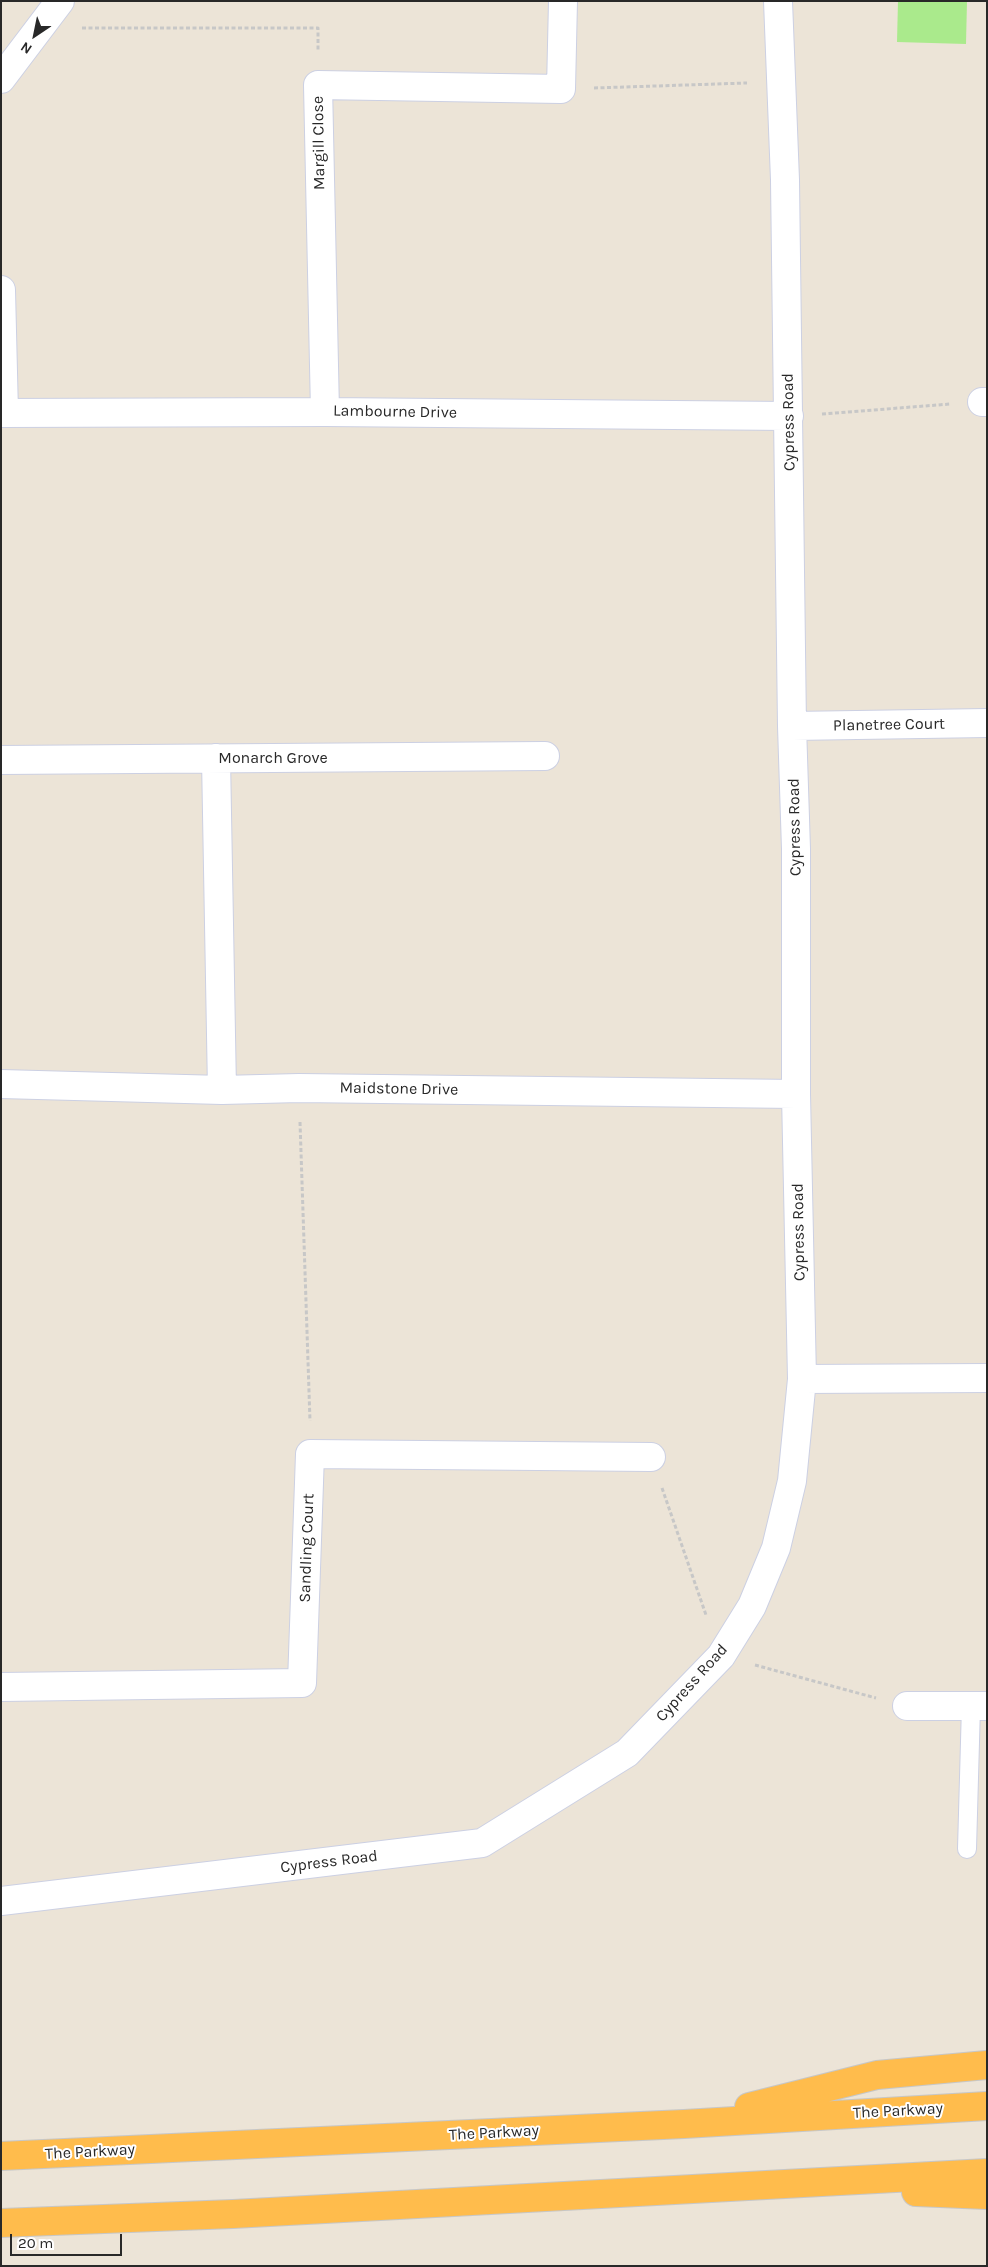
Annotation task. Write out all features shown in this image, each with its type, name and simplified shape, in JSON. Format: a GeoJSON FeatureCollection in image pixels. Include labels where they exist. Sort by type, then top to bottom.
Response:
{"type":"FeatureCollection","features":[{"type":"Feature","properties":{"kind":"highway"},"geometry":{"type":"LineString","coordinates":[[684,2124],[878,2075],[987,2065]]}},
{"type":"Feature","properties":{"kind":"highway","name":"The Parkway"},"geometry":{"type":"LineString","coordinates":[[1,2156],[684,2124],[987,2106]]}},
{"type":"Feature","properties":{"kind":"highway"},"geometry":{"type":"LineString","coordinates":[[1,2223],[234,2214],[987,2173]]}},
{"type":"Feature","properties":{"kind":"highway"},"geometry":{"type":"LineString","coordinates":[[759,2185],[987,2195]]}},
{"type":"Feature","properties":{"kind":"street"},"geometry":{"type":"LineString","coordinates":[[1,79],[60,1]]}},
{"type":"Feature","properties":{"kind":"street"},"geometry":{"type":"LineString","coordinates":[[560,89],[563,1]]}},
{"type":"Feature","properties":{"kind":"street","name":"Cypress Road"},"geometry":{"type":"LineString","coordinates":[[1,1901],[482,1843],[627,1753],[721,1656],[752,1606],[776,1548],[792,1481],[802,1379],[796,1094],[796,849],[792,726],[785,180],[778,1]]}},
{"type":"Feature","properties":{"kind":"street","name":"Margill Close"},"geometry":{"type":"LineString","coordinates":[[325,412],[318,84],[560,89]]}},
{"type":"Feature","properties":{"kind":"street"},"geometry":{"type":"LineString","coordinates":[[1,290],[3,413]]}},
{"type":"Feature","properties":{"kind":"street","name":"Lambourne Drive"},"geometry":{"type":"LineString","coordinates":[[3,413],[325,412],[789,416]]}},
{"type":"Feature","properties":{"kind":"street","name":"Planetree Court"},"geometry":{"type":"LineString","coordinates":[[792,726],[987,723]]}},
{"type":"Feature","properties":{"kind":"street","name":"Monarch Grove"},"geometry":{"type":"LineString","coordinates":[[1,760],[545,756]]}},
{"type":"Feature","properties":{"kind":"street"},"geometry":{"type":"LineString","coordinates":[[216,758],[222,1090]]}},
{"type":"Feature","properties":{"kind":"street","name":"Maidstone Drive"},"geometry":{"type":"LineString","coordinates":[[1,1084],[222,1090],[299,1088],[796,1094]]}},
{"type":"Feature","properties":{"kind":"street"},"geometry":{"type":"LineString","coordinates":[[802,1379],[987,1378]]}},
{"type":"Feature","properties":{"kind":"street"},"geometry":{"type":"LineString","coordinates":[[310,1454],[652,1457]]}},
{"type":"Feature","properties":{"kind":"street","name":"Sandling Court"},"geometry":{"type":"LineString","coordinates":[[1,1687],[302,1683],[310,1454]]}},
{"type":"Feature","properties":{"kind":"street"},"geometry":{"type":"LineString","coordinates":[[907,1706],[979,1706]]}},
{"type":"Feature","properties":{"kind":"lane"},"geometry":{"type":"LineString","coordinates":[[968,1849],[979,1706]]}},
{"type":"Feature","properties":{"kind":"path"},"geometry":{"type":"LineString","coordinates":[[39,28],[318,28],[318,84]]}},
{"type":"Feature","properties":{"kind":"path"},"geometry":{"type":"LineString","coordinates":[[560,89],[781,82]]}},
{"type":"Feature","properties":{"kind":"path"},"geometry":{"type":"LineString","coordinates":[[789,416],[984,402]]}},
{"type":"Feature","properties":{"kind":"path"},"geometry":{"type":"LineString","coordinates":[[299,1088],[310,1454]]}},
{"type":"Feature","properties":{"kind":"green space"},"geometry":{"type":"Polygon","coordinates":[[[898,1],[967,1],[966,44],[897,42],[898,1]]]}}]}
